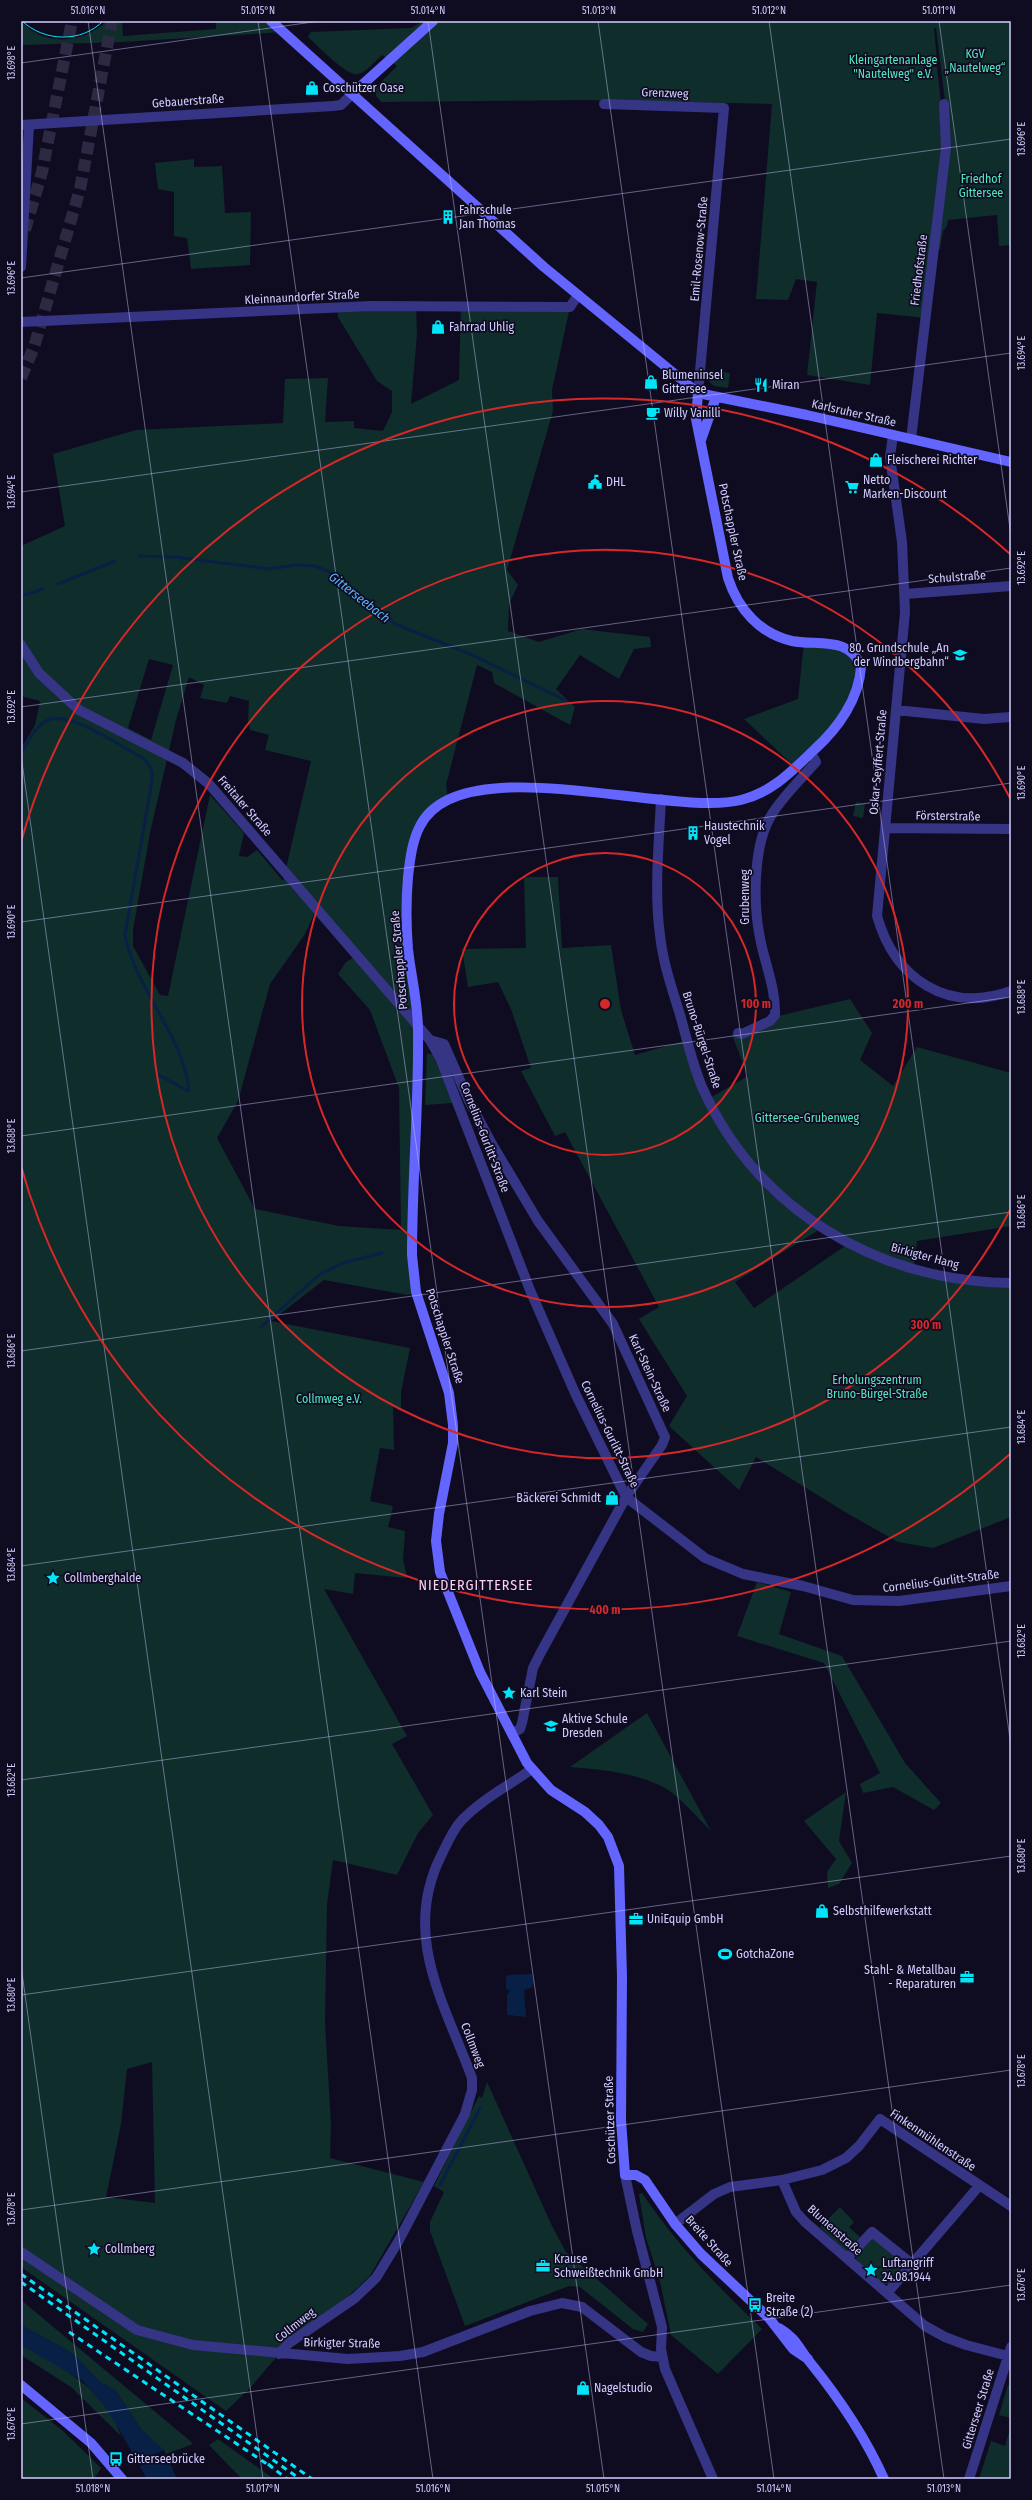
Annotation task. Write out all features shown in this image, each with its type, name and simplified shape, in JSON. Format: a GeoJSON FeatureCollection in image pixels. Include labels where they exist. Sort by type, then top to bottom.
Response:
{"type":"FeatureCollection","features":[{"type":"Feature","properties":{"kind":"street","name":"Karlsruher Straße"},"geometry":{"type":"LineString","coordinates":[[271,21],[544,267],[698,393],[1011,462]]}},
{"type":"Feature","properties":{"kind":"street"},"geometry":{"type":"LineString","coordinates":[[352,94],[433,21]]}},
{"type":"Feature","properties":{"kind":"street","name":"Gebauerstraße"},"geometry":{"type":"LineString","coordinates":[[25,125],[333,106],[341,105],[352,94]]}},
{"type":"Feature","properties":{"kind":"street","name":"Grenzweg"},"geometry":{"type":"LineString","coordinates":[[604,104],[724,108]]}},
{"type":"Feature","properties":{"kind":"street","name":"Friedhofstraße"},"geometry":{"type":"LineString","coordinates":[[911,439],[946,148],[944,104]]}},
{"type":"Feature","properties":{"kind":"street","name":"Emil-Rosenow-Straße"},"geometry":{"type":"LineString","coordinates":[[698,393],[724,108]]}},
{"type":"Feature","properties":{"kind":"street"},"geometry":{"type":"LineString","coordinates":[[21,267],[25,125]]}},
{"type":"Feature","properties":{"kind":"street","name":"Kleinnaundorfer Straße"},"geometry":{"type":"LineString","coordinates":[[21,322],[371,306],[570,307],[578,295]]}},
{"type":"Feature","properties":{"kind":"street","name":"Potschappler Straße"},"geometry":{"type":"LineString","coordinates":[[541,1780],[532,1769],[483,1678],[455,1613],[440,1572],[438,1556],[439,1514],[453,1443],[453,1425],[449,1393],[416,1292],[412,1255],[418,1026],[408,948],[407,890],[416,834],[430,810],[441,802],[459,795],[506,788],[556,789],[713,804],[747,799],[772,788],[811,753],[833,732],[849,707],[860,679],[858,661],[851,651],[837,644],[794,641],[772,634],[762,628],[743,610],[728,578],[696,414],[698,393]]}},
{"type":"Feature","properties":{"kind":"street"},"geometry":{"type":"LineString","coordinates":[[701,440],[716,397]]}},
{"type":"Feature","properties":{"kind":"street","name":"Oskar-Seyffert-Straße"},"geometry":{"type":"LineString","coordinates":[[893,435],[890,457],[902,542],[905,594],[904,636],[876,916],[888,945],[900,963],[921,982],[950,996],[977,999],[993,997],[1011,991]]}},
{"type":"Feature","properties":{"kind":"street","name":"Schulstraße"},"geometry":{"type":"LineString","coordinates":[[905,594],[1011,586]]}},
{"type":"Feature","properties":{"kind":"street","name":"Freitaler Straße"},"geometry":{"type":"LineString","coordinates":[[21,645],[39,673],[79,710],[182,763],[209,784],[418,1026]]}},
{"type":"Feature","properties":{"kind":"street"},"geometry":{"type":"LineString","coordinates":[[896,710],[984,719],[1011,717]]}},
{"type":"Feature","properties":{"kind":"street","name":"Grubenweg"},"geometry":{"type":"LineString","coordinates":[[738,1034],[742,1034],[770,1021],[775,1015],[759,933],[756,894],[759,859],[762,839],[772,814],[816,762],[811,753]]}},
{"type":"Feature","properties":{"kind":"street","name":"Bruno-Bürgel-Straße"},"geometry":{"type":"LineString","coordinates":[[661,798],[658,898],[660,935],[666,971],[703,1087],[730,1138],[775,1191],[808,1219],[835,1237],[881,1258]]}},
{"type":"Feature","properties":{"kind":"street","name":"Försterstraße"},"geometry":{"type":"LineString","coordinates":[[886,828],[1011,829]]}},
{"type":"Feature","properties":{"kind":"street","name":"Cornelius-Gurlitt-Straße"},"geometry":{"type":"LineString","coordinates":[[418,1026],[430,1040],[440,1058],[530,1290],[577,1397],[626,1497],[705,1558],[743,1574],[803,1586],[853,1600],[899,1602],[1011,1586]]}},
{"type":"Feature","properties":{"kind":"street","name":"Karl-Stein-Straße"},"geometry":{"type":"LineString","coordinates":[[430,1040],[444,1044],[469,1101],[492,1144],[538,1221],[613,1324],[665,1437],[662,1445],[626,1497],[538,1658],[529,1683],[520,1729],[512,1733]]}},
{"type":"Feature","properties":{"kind":"street","name":"Birkigter Hang"},"geometry":{"type":"LineString","coordinates":[[881,1258],[939,1276],[995,1283],[1011,1283]]}},
{"type":"Feature","properties":{"kind":"street","name":"Collmweg"},"geometry":{"type":"LineString","coordinates":[[278,2354],[289,2343],[355,2298],[376,2278],[402,2235],[465,2114],[472,2090],[472,2078],[431,1973],[425,1937],[426,1899],[436,1867],[460,1823],[494,1792],[532,1769]]}},
{"type":"Feature","properties":{"kind":"street","name":"Coschützer Straße"},"geometry":{"type":"LineString","coordinates":[[541,1780],[551,1790],[585,1812],[599,1825],[608,1837],[619,1866],[622,1977],[621,2120],[625,2175],[637,2232],[657,2303],[662,2327],[662,2357],[669,2383],[713,2479]]}},
{"type":"Feature","properties":{"kind":"street","name":"Finkenmühlenstraße"},"geometry":{"type":"LineString","coordinates":[[675,2224],[714,2194],[730,2187],[782,2180],[822,2170],[846,2158],[859,2146],[880,2119],[1011,2206]]}},
{"type":"Feature","properties":{"kind":"street","name":"Breite Straße"},"geometry":{"type":"LineString","coordinates":[[625,2175],[636,2175],[644,2180],[675,2224],[701,2254],[777,2327],[789,2334],[799,2344],[808,2359],[842,2404],[870,2450],[884,2479]]}},
{"type":"Feature","properties":{"kind":"street","name":"Blumenstraße"},"geometry":{"type":"LineString","coordinates":[[782,2180],[796,2212],[925,2326],[944,2337],[1009,2352]]}},
{"type":"Feature","properties":{"kind":"street"},"geometry":{"type":"LineString","coordinates":[[888,2292],[979,2186]]}},
{"type":"Feature","properties":{"kind":"street"},"geometry":{"type":"LineString","coordinates":[[848,2258],[872,2232],[912,2264]]}},
{"type":"Feature","properties":{"kind":"street","name":"Birkigter Straße"},"geometry":{"type":"LineString","coordinates":[[21,2252],[137,2330],[193,2345],[278,2354],[369,2359],[423,2352],[530,2311],[562,2303],[582,2307],[641,2352],[651,2356],[662,2357]]}},
{"type":"Feature","properties":{"kind":"street","name":"Gitterseer Straße"},"geometry":{"type":"LineString","coordinates":[[969,2479],[1009,2352]]}},
{"type":"Feature","properties":{"kind":"street"},"geometry":{"type":"LineString","coordinates":[[21,2385],[91,2443],[122,2479]]}},
{"type":"Feature","properties":{"kind":"green space"},"geometry":{"type":"Polygon","coordinates":[[[21,21],[40,35],[64,39],[75,38],[87,34],[98,29],[107,21],[122,21],[123,36],[216,29],[216,21],[271,21],[283,32],[122,42],[21,45],[21,21]]]}},
{"type":"Feature","properties":{"kind":"green space"},"geometry":{"type":"Polygon","coordinates":[[[424,21],[1011,21],[1011,245],[999,246],[997,215],[948,220],[947,226],[943,231],[940,249],[936,251],[926,318],[877,313],[870,385],[807,375],[817,282],[796,279],[788,300],[756,299],[772,104],[587,100],[381,102],[376,96],[376,87],[397,66],[382,55],[365,71],[358,74],[353,74],[340,66],[308,37],[311,32],[411,28],[424,21]],[[934,28],[937,62],[932,63],[932,67],[937,67],[941,104],[945,101],[936,28],[934,28]]]}},
{"type":"Feature","properties":{"kind":"green space"},"geometry":{"type":"Polygon","coordinates":[[[194,159],[194,167],[222,166],[225,213],[251,212],[250,265],[191,269],[187,238],[174,236],[174,192],[158,189],[155,163],[194,159]]]}},
{"type":"Feature","properties":{"kind":"green space","name":"Collmweg e.V."},"geometry":{"type":"Polygon","coordinates":[[[416,305],[417,334],[411,404],[459,380],[461,305],[570,307],[552,390],[553,411],[507,570],[518,585],[509,604],[508,631],[539,642],[582,629],[650,637],[651,647],[634,649],[619,679],[580,655],[556,689],[575,707],[570,725],[494,683],[492,672],[477,665],[446,785],[448,799],[430,810],[409,866],[414,993],[416,1292],[408,1295],[324,1280],[271,1321],[410,1348],[401,1392],[401,1408],[393,1407],[394,1450],[380,1448],[370,1501],[393,1506],[388,1527],[405,1531],[403,1559],[407,1578],[355,1573],[353,1594],[324,1589],[407,1736],[392,1744],[433,1815],[418,1833],[397,1875],[333,1860],[327,1904],[325,2023],[331,2124],[330,2158],[424,2182],[370,2276],[325,2318],[279,2354],[250,2388],[226,2411],[21,2267],[21,749],[35,725],[40,701],[21,696],[21,546],[65,526],[53,454],[136,430],[283,423],[285,379],[328,378],[325,422],[354,421],[354,428],[383,431],[392,412],[392,391],[377,381],[338,317],[338,308],[416,305]],[[149,659],[128,728],[151,740],[173,665],[149,659]],[[189,677],[176,720],[150,833],[133,930],[133,946],[160,995],[168,996],[210,795],[244,833],[239,856],[247,857],[257,850],[283,881],[311,761],[265,750],[269,735],[250,730],[248,719],[249,701],[230,696],[227,703],[200,698],[204,685],[189,677]],[[317,908],[305,934],[270,984],[238,1101],[217,1138],[255,1209],[339,1226],[401,1230],[399,1088],[370,1010],[338,974],[346,962],[357,956],[317,908]],[[152,2062],[127,2069],[121,2124],[106,2197],[155,2203],[152,2062]]]}},
{"type":"Feature","properties":{"kind":"green space"},"geometry":{"type":"Polygon","coordinates":[[[710,370],[730,373],[728,388],[714,386],[709,381],[710,370]]]}},
{"type":"Feature","properties":{"kind":"green space"},"geometry":{"type":"Polygon","coordinates":[[[804,642],[837,644],[859,661],[849,707],[796,768],[744,719],[798,699],[804,642]]]}},
{"type":"Feature","properties":{"kind":"green space"},"geometry":{"type":"Polygon","coordinates":[[[856,802],[865,804],[863,818],[853,816],[856,802]]]}},
{"type":"Feature","properties":{"kind":"green space","name":"Erholungszentrum Bruno-Bürgel-Straße"},"geometry":{"type":"Polygon","coordinates":[[[524,877],[558,877],[562,948],[611,945],[621,1010],[635,1055],[687,1040],[708,1099],[748,1076],[732,1035],[774,1017],[850,999],[872,1033],[860,1060],[893,1086],[917,1047],[1011,1073],[1011,1226],[917,1241],[914,1269],[1011,1283],[1011,1517],[933,1548],[898,1542],[845,1512],[756,1457],[739,1490],[669,1426],[687,1396],[639,1319],[659,1307],[565,1132],[555,1136],[521,1071],[531,1068],[511,1009],[498,982],[468,987],[462,949],[526,948],[524,877]],[[822,1228],[735,1282],[754,1308],[848,1244],[822,1228]]]}},
{"type":"Feature","properties":{"kind":"green space"},"geometry":{"type":"Polygon","coordinates":[[[427,1053],[433,1055],[453,1103],[425,1105],[427,1053]]]}},
{"type":"Feature","properties":{"kind":"green space"},"geometry":{"type":"Polygon","coordinates":[[[757,1582],[791,1592],[779,1634],[842,1656],[905,1763],[941,1803],[934,1810],[893,1787],[863,1793],[860,1784],[880,1773],[824,1663],[737,1636],[757,1582]]]}},
{"type":"Feature","properties":{"kind":"green space"},"geometry":{"type":"Polygon","coordinates":[[[647,1713],[711,1831],[676,1796],[661,1786],[636,1777],[622,1774],[595,1769],[570,1767],[647,1713]]]}},
{"type":"Feature","properties":{"kind":"green space"},"geometry":{"type":"Polygon","coordinates":[[[846,1792],[839,1841],[852,1863],[839,1884],[828,1888],[827,1872],[836,1859],[804,1821],[846,1792]]]}},
{"type":"Feature","properties":{"kind":"green space"},"geometry":{"type":"Polygon","coordinates":[[[487,2082],[552,2226],[566,2252],[648,2324],[643,2332],[633,2329],[580,2287],[569,2286],[465,2326],[430,2231],[430,2222],[444,2192],[434,2186],[479,2096],[482,2098],[487,2082]]]}},
{"type":"Feature","properties":{"kind":"green space"},"geometry":{"type":"Polygon","coordinates":[[[642,2193],[669,2230],[698,2264],[762,2329],[718,2374],[671,2335],[660,2281],[646,2238],[639,2194],[642,2193]]]}},
{"type":"Feature","properties":{"kind":"green space"},"geometry":{"type":"Polygon","coordinates":[[[840,2207],[854,2222],[849,2227],[860,2237],[845,2252],[820,2227],[840,2207]]]}},
{"type":"Feature","properties":{"kind":"green space"},"geometry":{"type":"Polygon","coordinates":[[[870,2239],[875,2239],[902,2262],[902,2267],[889,2284],[883,2284],[857,2262],[856,2256],[870,2239]]]}},
{"type":"Feature","properties":{"kind":"green space"},"geometry":{"type":"Polygon","coordinates":[[[21,2300],[193,2444],[166,2454],[141,2429],[116,2391],[100,2382],[72,2353],[21,2325],[21,2300]]]}},
{"type":"Feature","properties":{"kind":"green space"},"geometry":{"type":"Polygon","coordinates":[[[21,2345],[81,2381],[105,2405],[115,2420],[121,2436],[71,2387],[21,2355],[21,2345]]]}},
{"type":"Feature","properties":{"kind":"green space"},"geometry":{"type":"Polygon","coordinates":[[[1008,2385],[1011,2386],[1011,2418],[999,2415],[1008,2385]]]}},
{"type":"Feature","properties":{"kind":"green space"},"geometry":{"type":"Polygon","coordinates":[[[21,2398],[62,2430],[101,2468],[94,2479],[21,2479],[21,2398]]]}},
{"type":"Feature","properties":{"kind":"green space"},"geometry":{"type":"Polygon","coordinates":[[[1011,2426],[1011,2479],[979,2479],[991,2441],[1005,2446],[1011,2426]]]}},
{"type":"Feature","properties":{"kind":"green space"},"geometry":{"type":"Polygon","coordinates":[[[218,2439],[274,2479],[242,2479],[209,2445],[218,2439]]]}},
{"type":"Feature","properties":{"kind":"water"},"geometry":{"type":"Polygon","coordinates":[[[532,1974],[534,1983],[531,1988],[524,1990],[526,2017],[507,2015],[507,1995],[510,1991],[506,1989],[506,1977],[509,1975],[532,1974]]]}},
{"type":"Feature","properties":{"kind":"water"},"geometry":{"type":"Polygon","coordinates":[[[21,2325],[72,2353],[100,2382],[116,2391],[141,2429],[164,2450],[177,2479],[147,2479],[105,2407],[83,2381],[21,2345],[21,2325]]]}},
{"type":"Feature","properties":{"kind":"pier"},"geometry":{"type":"Polygon","coordinates":[[[164,2450],[166,2454],[139,2467],[137,2463],[164,2450]]]}},
{"type":"Feature","properties":{"kind":"waterway","name":"Gitterseebach"},"geometry":{"type":"LineString","coordinates":[[139,556],[175,557],[269,569],[295,565],[315,566],[330,572],[354,594],[389,618],[395,624],[470,654],[567,701]]}},
{"type":"Feature","properties":{"kind":"waterway","name":"Gitterseebach"},"geometry":{"type":"LineString","coordinates":[[58,584],[115,561]]}},
{"type":"Feature","properties":{"kind":"waterway","name":"Gitterseebach"},"geometry":{"type":"LineString","coordinates":[[21,596],[43,589]]}},
{"type":"Feature","properties":{"kind":"waterway"},"geometry":{"type":"LineString","coordinates":[[21,753],[32,735],[43,722],[58,719],[82,725],[143,758],[149,764],[152,774],[151,787],[125,935],[130,955],[178,1051],[185,1070],[189,1090],[188,1091],[157,1074]]}},
{"type":"Feature","properties":{"kind":"waterway"},"geometry":{"type":"LineString","coordinates":[[261,1327],[320,1274],[343,1263],[382,1253]]}},
{"type":"Feature","properties":{"kind":"waterway"},"geometry":{"type":"LineString","coordinates":[[440,2185],[480,2108]]}},
{"type":"Feature","properties":{"kind":"tunnel"},"geometry":{"type":"LineString","coordinates":[[25,230],[42,172],[72,21]]}},
{"type":"Feature","properties":{"kind":"tunnel"},"geometry":{"type":"LineString","coordinates":[[21,378],[34,347],[80,189],[112,21]]}},
{"type":"Feature","properties":{"kind":"tram line"},"geometry":{"type":"LineString","coordinates":[[22,21],[41,33],[63,37],[85,33],[103,21]]}},
{"type":"Feature","properties":{"kind":"railway"},"geometry":{"type":"LineString","coordinates":[[21,2274],[312,2479]]}},
{"type":"Feature","properties":{"kind":"railway"},"geometry":{"type":"LineString","coordinates":[[21,2282],[300,2479]]}},
{"type":"Feature","properties":{"kind":"railway"},"geometry":{"type":"LineString","coordinates":[[69,2332],[273,2468]]}},
{"type":"Feature","properties":{"kind":"railway"},"geometry":{"type":"LineString","coordinates":[[268,2464],[287,2479]]}},
{"type":"Feature","properties":{"kind":"place","name":"Coschützer Oase"},"geometry":{"type":"Point","coordinates":[312,88]}},
{"type":"Feature","properties":{"kind":"place","name":"Fahrschule Jan Thomas"},"geometry":{"type":"Point","coordinates":[448,217]}},
{"type":"Feature","properties":{"kind":"place","name":"Fahrrad Uhlig"},"geometry":{"type":"Point","coordinates":[438,327]}},
{"type":"Feature","properties":{"kind":"place","name":"Blumeninsel Gittersee"},"geometry":{"type":"Point","coordinates":[651,382]}},
{"type":"Feature","properties":{"kind":"place","name":"Miran"},"geometry":{"type":"Point","coordinates":[761,385]}},
{"type":"Feature","properties":{"kind":"place","name":"Willy Vanilli"},"geometry":{"type":"Point","coordinates":[653,413]}},
{"type":"Feature","properties":{"kind":"place","name":"Fleischerei Richter"},"geometry":{"type":"Point","coordinates":[876,460]}},
{"type":"Feature","properties":{"kind":"place","name":"DHL"},"geometry":{"type":"Point","coordinates":[595,482]}},
{"type":"Feature","properties":{"kind":"place","name":"Netto Marken-Discount"},"geometry":{"type":"Point","coordinates":[852,487]}},
{"type":"Feature","properties":{"kind":"place","name":"80. Grundschule „An der Windbergbahn“"},"geometry":{"type":"Point","coordinates":[960,655]}},
{"type":"Feature","properties":{"kind":"place","name":"Haustechnik Vogel"},"geometry":{"type":"Point","coordinates":[693,833]}},
{"type":"Feature","properties":{"kind":"place","name":"Bäckerei Schmidt"},"geometry":{"type":"Point","coordinates":[612,1498]}},
{"type":"Feature","properties":{"kind":"place","name":"Collmberghalde"},"geometry":{"type":"Point","coordinates":[53,1578]}},
{"type":"Feature","properties":{"kind":"place","name":"Karl Stein"},"geometry":{"type":"Point","coordinates":[509,1693]}},
{"type":"Feature","properties":{"kind":"place","name":"Aktive Schule Dresden"},"geometry":{"type":"Point","coordinates":[551,1726]}},
{"type":"Feature","properties":{"kind":"place","name":"Selbsthilfewerkstatt"},"geometry":{"type":"Point","coordinates":[822,1911]}},
{"type":"Feature","properties":{"kind":"place","name":"UniEquip GmbH"},"geometry":{"type":"Point","coordinates":[636,1919]}},
{"type":"Feature","properties":{"kind":"place","name":"GotchaZone"},"geometry":{"type":"Point","coordinates":[725,1954]}},
{"type":"Feature","properties":{"kind":"place","name":"Stahl- & Metallbau - Reparaturen"},"geometry":{"type":"Point","coordinates":[967,1977]}},
{"type":"Feature","properties":{"kind":"place","name":"Collmberg"},"geometry":{"type":"Point","coordinates":[94,2249]}},
{"type":"Feature","properties":{"kind":"place","name":"Krause Schweißtechnik GmbH"},"geometry":{"type":"Point","coordinates":[543,2266]}},
{"type":"Feature","properties":{"kind":"place","name":"Luftangriff 24.08.1944"},"geometry":{"type":"Point","coordinates":[871,2270]}},
{"type":"Feature","properties":{"kind":"place","name":"Breite Straße (2)"},"geometry":{"type":"Point","coordinates":[755,2305]}},
{"type":"Feature","properties":{"kind":"place","name":"Nagelstudio"},"geometry":{"type":"Point","coordinates":[583,2388]}},
{"type":"Feature","properties":{"kind":"place","name":"Gitterseebrücke"},"geometry":{"type":"Point","coordinates":[116,2459]}},
{"type":"Feature","properties":{"kind":"district","name":"NIEDERGITTERSEE"},"geometry":{"type":"Point","coordinates":[476,1585]}},
{"type":"Feature","properties":{"kind":"park label","name":"KGV „Nautelweg“"},"geometry":{"type":"Point","coordinates":[975,61]}},
{"type":"Feature","properties":{"kind":"park label","name":"Kleingartenanlage \"Nautelweg\" e.V."},"geometry":{"type":"Point","coordinates":[893,67]}},
{"type":"Feature","properties":{"kind":"park label","name":"Friedhof Gittersee"},"geometry":{"type":"Point","coordinates":[981,186]}},
{"type":"Feature","properties":{"kind":"park label","name":"Gittersee-Grubenweg"},"geometry":{"type":"Point","coordinates":[807,1118]}}]}
